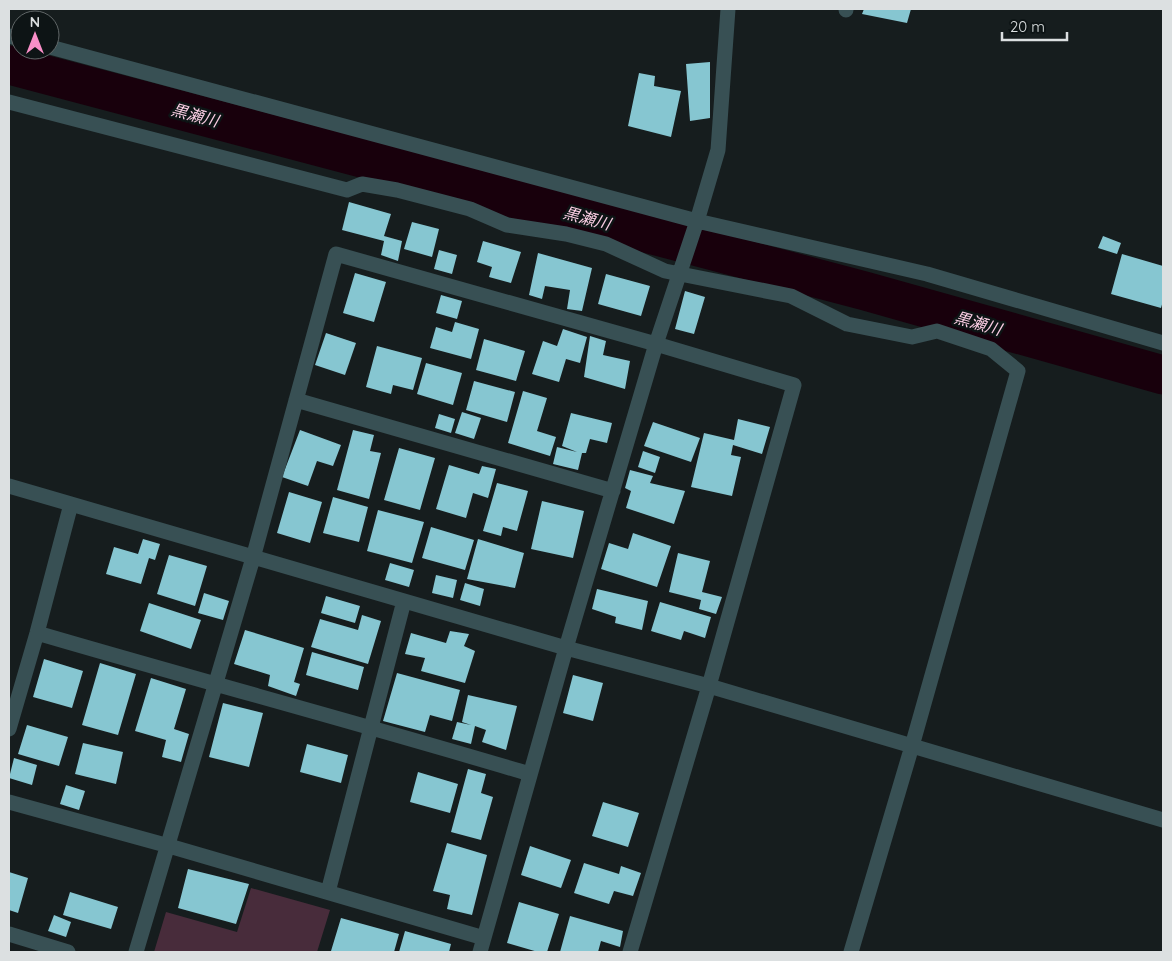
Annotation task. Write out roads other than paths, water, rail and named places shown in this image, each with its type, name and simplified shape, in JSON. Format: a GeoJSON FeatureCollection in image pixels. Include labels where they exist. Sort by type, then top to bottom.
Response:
{"type":"FeatureCollection","features":[{"type":"Feature","properties":{"kind":"street"},"geometry":{"type":"LineString","coordinates":[[9,802],[328,892],[482,945],[612,491],[656,344],[697,221],[718,150],[728,9]]}},
{"type":"Feature","properties":{"kind":"street"},"geometry":{"type":"LineString","coordinates":[[60,50],[697,221],[928,274],[1163,343]]}},
{"type":"Feature","properties":{"kind":"street"},"geometry":{"type":"LineString","coordinates":[[9,102],[347,190],[362,184],[416,194],[470,209],[507,225],[566,234],[606,244],[665,271],[681,269],[791,296],[847,324],[912,337],[937,332],[991,349],[1018,372],[912,746],[851,952]]}},
{"type":"Feature","properties":{"kind":"street"},"geometry":{"type":"LineString","coordinates":[[136,952],[253,558],[336,254],[794,385],[709,686],[630,952]]}},
{"type":"Feature","properties":{"kind":"street"},"geometry":{"type":"LineString","coordinates":[[296,400],[612,491]]}},
{"type":"Feature","properties":{"kind":"street"},"geometry":{"type":"LineString","coordinates":[[9,486],[566,648],[709,686],[1163,820]]}},
{"type":"Feature","properties":{"kind":"street"},"geometry":{"type":"LineString","coordinates":[[9,729],[71,504]]}},
{"type":"Feature","properties":{"kind":"street"},"geometry":{"type":"LineString","coordinates":[[328,892],[404,601]]}},
{"type":"Feature","properties":{"kind":"street"},"geometry":{"type":"LineString","coordinates":[[37,633],[530,774]]}},
{"type":"Feature","properties":{"kind":"street"},"geometry":{"type":"LineString","coordinates":[[9,934],[68,952]]}},
{"type":"Feature","properties":{"kind":"waterway","name":"黒瀬川"},"geometry":{"type":"LineString","coordinates":[[9,65],[865,291],[1163,375]]}}]}
